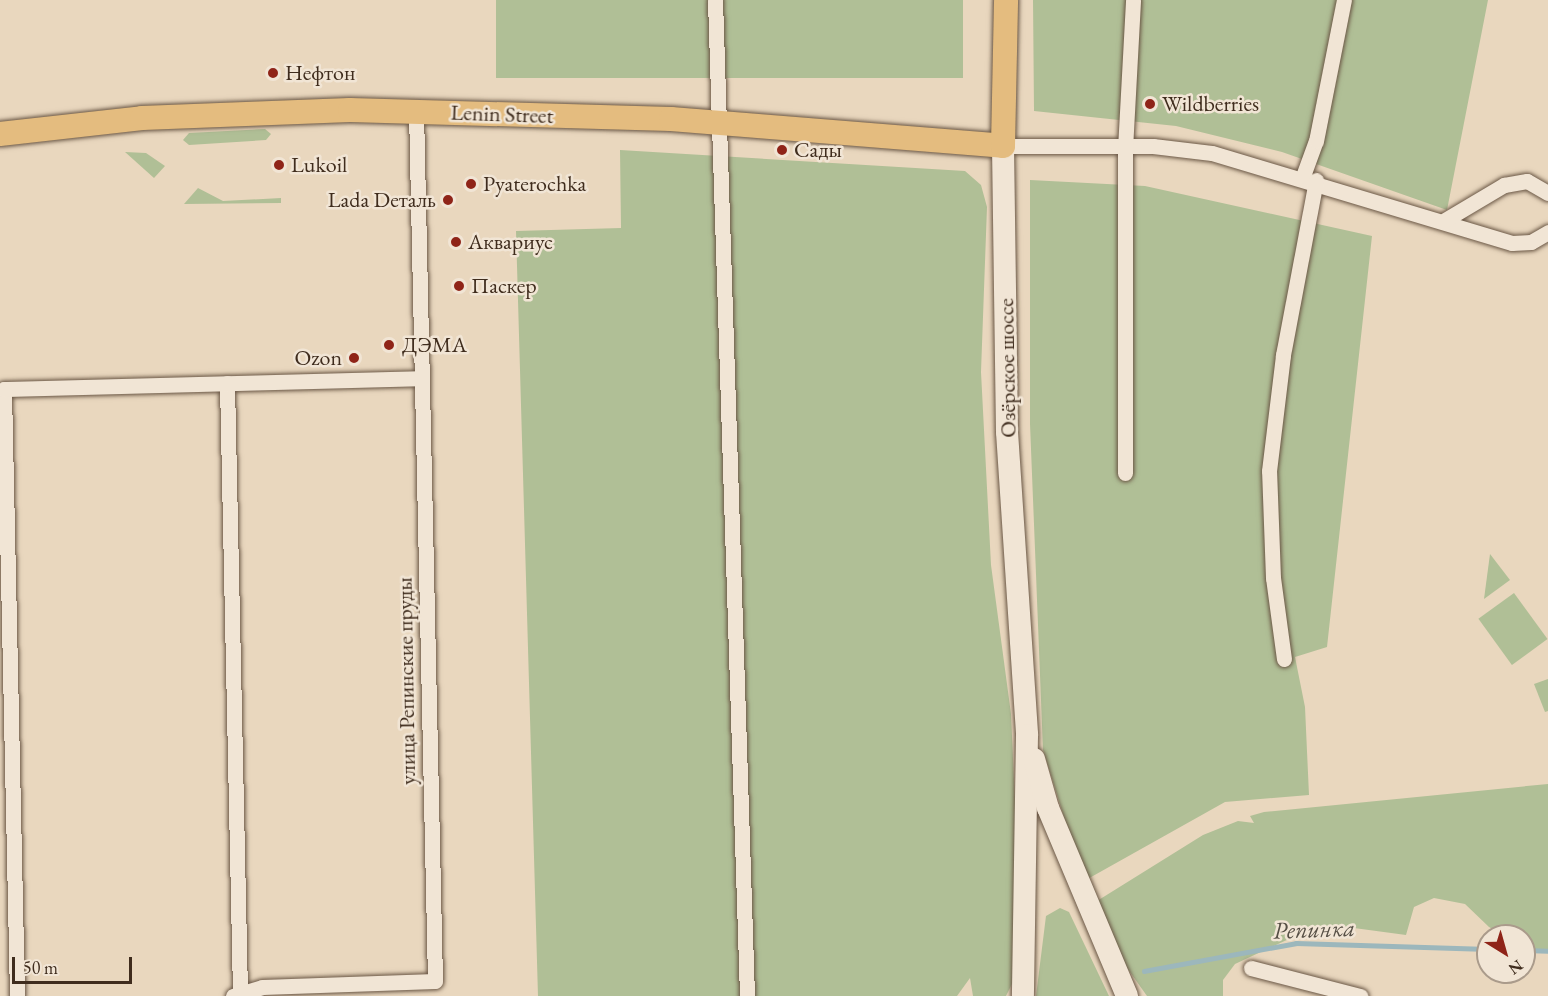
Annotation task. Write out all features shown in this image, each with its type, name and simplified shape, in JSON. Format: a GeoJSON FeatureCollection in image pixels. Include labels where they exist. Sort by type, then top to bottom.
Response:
{"type":"FeatureCollection","features":[{"type":"Feature","properties":{"kind":"main road","name":"Озёрское шоссе"},"geometry":{"type":"LineString","coordinates":[[1006,0],[1003,146],[1007,432],[1027,735]]}},
{"type":"Feature","properties":{"kind":"main road","name":"Lenin Street"},"geometry":{"type":"LineString","coordinates":[[0,134],[142,118],[416,112],[719,122],[1003,146]]}},
{"type":"Feature","properties":{"kind":"main road"},"geometry":{"type":"LineString","coordinates":[[1023,996],[1027,735]]}},
{"type":"Feature","properties":{"kind":"main road"},"geometry":{"type":"LineString","coordinates":[[1027,735],[1048,808],[1127,996]]}},
{"type":"Feature","properties":{"kind":"street"},"geometry":{"type":"LineString","coordinates":[[715,0],[747,996]]}},
{"type":"Feature","properties":{"kind":"street"},"geometry":{"type":"LineString","coordinates":[[1125,473],[1125,149],[1133,0]]}},
{"type":"Feature","properties":{"kind":"street"},"geometry":{"type":"LineString","coordinates":[[1284,659],[1273,578],[1269,471],[1283,355],[1309,178],[1344,0]]}},
{"type":"Feature","properties":{"kind":"street"},"geometry":{"type":"LineString","coordinates":[[17,996],[3,565],[4,389],[421,378],[416,112]]}},
{"type":"Feature","properties":{"kind":"street"},"geometry":{"type":"LineString","coordinates":[[1003,146],[1125,149],[1153,146],[1212,153],[1309,178],[1512,243],[1531,242],[1548,232]]}},
{"type":"Feature","properties":{"kind":"street"},"geometry":{"type":"LineString","coordinates":[[1445,220],[1504,185],[1527,181],[1548,193]]}},
{"type":"Feature","properties":{"kind":"street","name":"улица Репинские пруды"},"geometry":{"type":"LineString","coordinates":[[227,383],[237,994],[262,987],[435,981],[421,378]]}},
{"type":"Feature","properties":{"kind":"street"},"geometry":{"type":"LineString","coordinates":[[1251,968],[1360,996]]}},
{"type":"Feature","properties":{"kind":"green space"},"geometry":{"type":"Polygon","coordinates":[[[496,0],[963,0],[963,78],[496,78],[496,0]]]}},
{"type":"Feature","properties":{"kind":"green space"},"geometry":{"type":"Polygon","coordinates":[[[1033,0],[1488,0],[1447,210],[1282,152],[1176,126],[1034,111],[1033,0]]]}},
{"type":"Feature","properties":{"kind":"green space"},"geometry":{"type":"Polygon","coordinates":[[[265,129],[271,134],[266,140],[189,145],[183,140],[189,133],[265,129]]]}},
{"type":"Feature","properties":{"kind":"green space"},"geometry":{"type":"Polygon","coordinates":[[[620,150],[965,171],[981,185],[987,207],[981,372],[991,565],[1011,714],[1017,846],[1017,974],[1006,996],[973,996],[970,978],[957,996],[538,996],[516,231],[621,228],[620,150]]]}},
{"type":"Feature","properties":{"kind":"green space"},"geometry":{"type":"Polygon","coordinates":[[[125,152],[146,153],[165,166],[154,178],[125,152]]]}},
{"type":"Feature","properties":{"kind":"green space"},"geometry":{"type":"Polygon","coordinates":[[[1030,180],[1145,186],[1372,236],[1327,647],[1295,657],[1305,707],[1309,795],[1225,802],[1084,881],[1043,750],[1030,424],[1030,180]]]}},
{"type":"Feature","properties":{"kind":"green space"},"geometry":{"type":"Polygon","coordinates":[[[198,188],[223,201],[281,198],[281,203],[184,204],[198,188]]]}},
{"type":"Feature","properties":{"kind":"green space"},"geometry":{"type":"Polygon","coordinates":[[[1490,554],[1510,580],[1484,599],[1490,554]]]}},
{"type":"Feature","properties":{"kind":"green space"},"geometry":{"type":"Polygon","coordinates":[[[1514,593],[1548,639],[1512,665],[1478,619],[1514,593]]]}},
{"type":"Feature","properties":{"kind":"green space"},"geometry":{"type":"Polygon","coordinates":[[[1548,679],[1548,711],[1545,712],[1534,684],[1548,679]]]}},
{"type":"Feature","properties":{"kind":"green space"},"geometry":{"type":"Polygon","coordinates":[[[1548,784],[1548,953],[1536,953],[1536,924],[1486,924],[1465,904],[1434,898],[1414,907],[1406,935],[1354,928],[1304,932],[1235,964],[1223,980],[1223,996],[1147,996],[1120,958],[1097,901],[1203,835],[1238,821],[1254,823],[1250,816],[1264,812],[1548,784]]]}},
{"type":"Feature","properties":{"kind":"green space"},"geometry":{"type":"Polygon","coordinates":[[[1060,908],[1069,912],[1109,996],[1036,996],[1046,916],[1060,908]]]}},
{"type":"Feature","properties":{"kind":"waterway","name":"Репинка"},"geometry":{"type":"LineString","coordinates":[[1144,971],[1296,943],[1476,949]]}},
{"type":"Feature","properties":{"kind":"waterway","name":"Репинка"},"geometry":{"type":"LineString","coordinates":[[1536,950],[1548,951]]}},
{"type":"Feature","properties":{"kind":"place","name":"Нефтон"},"geometry":{"type":"Point","coordinates":[273,73]}},
{"type":"Feature","properties":{"kind":"place","name":"Wildberries"},"geometry":{"type":"Point","coordinates":[1150,104]}},
{"type":"Feature","properties":{"kind":"place","name":"Сады"},"geometry":{"type":"Point","coordinates":[782,150]}},
{"type":"Feature","properties":{"kind":"place","name":"Lukoil"},"geometry":{"type":"Point","coordinates":[279,165]}},
{"type":"Feature","properties":{"kind":"place","name":"Pyaterochka"},"geometry":{"type":"Point","coordinates":[471,184]}},
{"type":"Feature","properties":{"kind":"place","name":"Lada Dеталь"},"geometry":{"type":"Point","coordinates":[448,200]}},
{"type":"Feature","properties":{"kind":"place","name":"Аквариус"},"geometry":{"type":"Point","coordinates":[456,242]}},
{"type":"Feature","properties":{"kind":"place","name":"Паскер"},"geometry":{"type":"Point","coordinates":[459,286]}},
{"type":"Feature","properties":{"kind":"place","name":"ДЭМА"},"geometry":{"type":"Point","coordinates":[389,345]}},
{"type":"Feature","properties":{"kind":"place","name":"Ozon"},"geometry":{"type":"Point","coordinates":[354,358]}}]}
